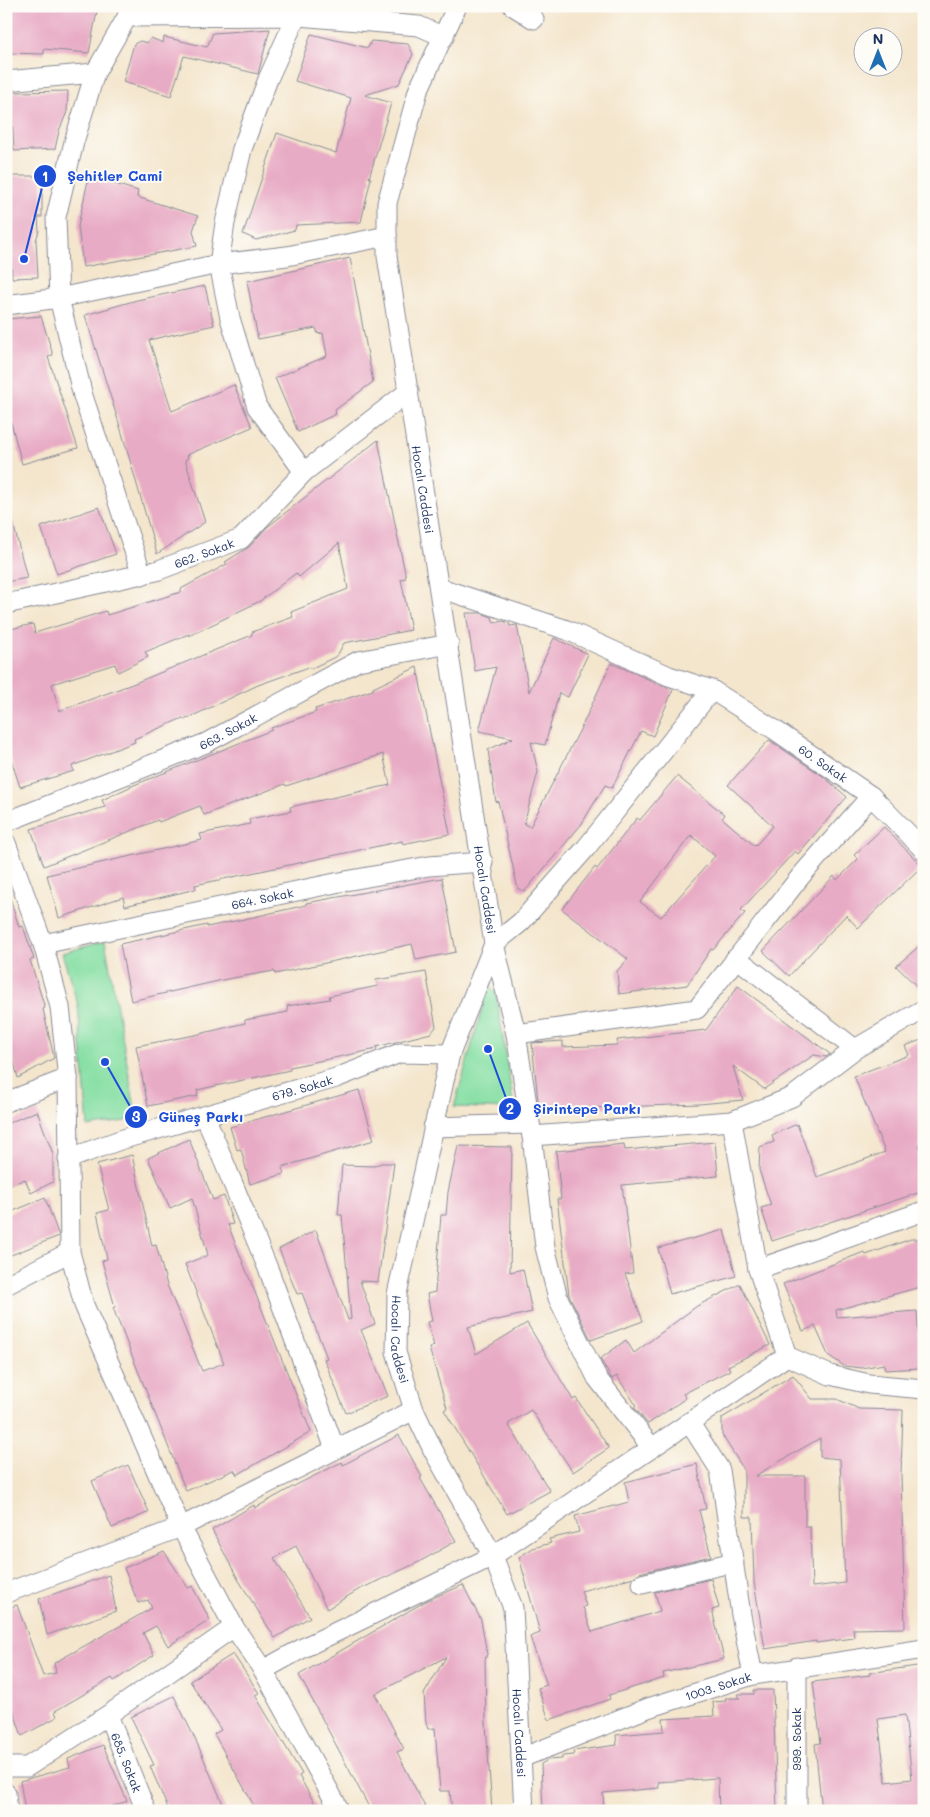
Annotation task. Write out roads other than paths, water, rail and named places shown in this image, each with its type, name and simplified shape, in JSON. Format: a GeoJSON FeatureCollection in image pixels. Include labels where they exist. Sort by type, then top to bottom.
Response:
{"type":"FeatureCollection","features":[{"type":"Feature","properties":{"kind":"street","name":"Hocalı Caddesi"},"geometry":{"type":"LineString","coordinates":[[457,6],[444,38],[418,91],[387,203],[387,256],[483,862],[494,944],[450,1054],[397,1294],[396,1352],[414,1410],[433,1450],[493,1556],[512,1608],[524,1811]]}},
{"type":"Feature","properties":{"kind":"street"},"geometry":{"type":"LineString","coordinates":[[513,6],[534,19]]}},
{"type":"Feature","properties":{"kind":"street"},"geometry":{"type":"LineString","coordinates":[[142,575],[83,396],[59,298],[56,217],[74,142],[95,73],[129,11],[299,11],[419,26],[444,38]]}},
{"type":"Feature","properties":{"kind":"street"},"geometry":{"type":"LineString","coordinates":[[299,11],[268,79],[242,149],[225,223],[219,264],[230,318],[257,407],[304,472]]}},
{"type":"Feature","properties":{"kind":"street"},"geometry":{"type":"LineString","coordinates":[[6,81],[95,73]]}},
{"type":"Feature","properties":{"kind":"street"},"geometry":{"type":"LineString","coordinates":[[6,305],[59,298],[219,264],[287,256],[387,236]]}},
{"type":"Feature","properties":{"kind":"street","name":"662. Sokak"},"geometry":{"type":"LineString","coordinates":[[6,604],[142,575],[240,539],[304,472],[409,391]]}},
{"type":"Feature","properties":{"kind":"street","name":"60. Sokak"},"geometry":{"type":"LineString","coordinates":[[440,588],[566,630],[669,676],[712,690],[870,796],[924,850]]}},
{"type":"Feature","properties":{"kind":"street","name":"663. Sokak"},"geometry":{"type":"LineString","coordinates":[[6,822],[206,743],[358,661],[448,644]]}},
{"type":"Feature","properties":{"kind":"street"},"geometry":{"type":"LineString","coordinates":[[652,1448],[597,1378],[558,1298],[545,1246],[531,1130],[516,1034],[494,944],[520,922],[586,848],[712,690]]}},
{"type":"Feature","properties":{"kind":"street"},"geometry":{"type":"LineString","coordinates":[[516,1034],[696,1009],[800,877],[870,796]]}},
{"type":"Feature","properties":{"kind":"street"},"geometry":{"type":"LineString","coordinates":[[6,843],[42,944],[60,1007],[68,1078],[70,1252],[84,1305],[181,1527],[234,1627],[263,1670],[340,1811]]}},
{"type":"Feature","properties":{"kind":"street","name":"664. Sokak"},"geometry":{"type":"LineString","coordinates":[[42,944],[340,882],[429,866],[483,862]]}},
{"type":"Feature","properties":{"kind":"street"},"geometry":{"type":"LineString","coordinates":[[735,960],[743,963],[855,1049]]}},
{"type":"Feature","properties":{"kind":"street"},"geometry":{"type":"LineString","coordinates":[[433,1126],[531,1130],[732,1121],[792,1097],[855,1049],[924,1009]]}},
{"type":"Feature","properties":{"kind":"street","name":"679. Sokak"},"geometry":{"type":"LineString","coordinates":[[68,1159],[120,1140],[336,1078],[400,1053],[450,1054]]}},
{"type":"Feature","properties":{"kind":"street"},"geometry":{"type":"LineString","coordinates":[[6,1102],[68,1078]]}},
{"type":"Feature","properties":{"kind":"street"},"geometry":{"type":"LineString","coordinates":[[205,1116],[269,1271],[335,1449]]}},
{"type":"Feature","properties":{"kind":"street"},"geometry":{"type":"LineString","coordinates":[[732,1121],[758,1269],[787,1356],[830,1375],[859,1382],[924,1389]]}},
{"type":"Feature","properties":{"kind":"street"},"geometry":{"type":"LineString","coordinates":[[758,1269],[924,1211]]}},
{"type":"Feature","properties":{"kind":"street"},"geometry":{"type":"LineString","coordinates":[[6,1285],[70,1252]]}},
{"type":"Feature","properties":{"kind":"street"},"geometry":{"type":"LineString","coordinates":[[263,1670],[302,1648],[493,1556],[787,1356]]}},
{"type":"Feature","properties":{"kind":"street"},"geometry":{"type":"LineString","coordinates":[[6,1593],[181,1527],[414,1410]]}},
{"type":"Feature","properties":{"kind":"street"},"geometry":{"type":"LineString","coordinates":[[689,1422],[720,1470],[753,1674]]}},
{"type":"Feature","properties":{"kind":"street"},"geometry":{"type":"LineString","coordinates":[[642,1584],[734,1562]]}},
{"type":"Feature","properties":{"kind":"street"},"geometry":{"type":"LineString","coordinates":[[6,1767],[26,1767],[108,1714],[234,1627]]}},
{"type":"Feature","properties":{"kind":"street","name":"1003. Sokak"},"geometry":{"type":"LineString","coordinates":[[521,1758],[648,1708],[753,1674],[924,1649]]}},
{"type":"Feature","properties":{"kind":"street","name":"999. Sokak"},"geometry":{"type":"LineString","coordinates":[[796,1667],[797,1811]]}},
{"type":"Feature","properties":{"kind":"street","name":"685. Sokak"},"geometry":{"type":"LineString","coordinates":[[108,1714],[146,1811]]}},
{"type":"Feature","properties":{"kind":"street"},"geometry":{"type":"LineString","coordinates":[[6,1794],[8,1811]]}},
{"type":"Feature","properties":{"kind":"place","name":"Şehitler Cami"},"geometry":{"type":"Point","coordinates":[24,259]}},
{"type":"Feature","properties":{"kind":"place","name":"Şirintepe Parkı"},"geometry":{"type":"Point","coordinates":[488,1049]}},
{"type":"Feature","properties":{"kind":"place","name":"Güneş Parkı"},"geometry":{"type":"Point","coordinates":[105,1062]}}]}
